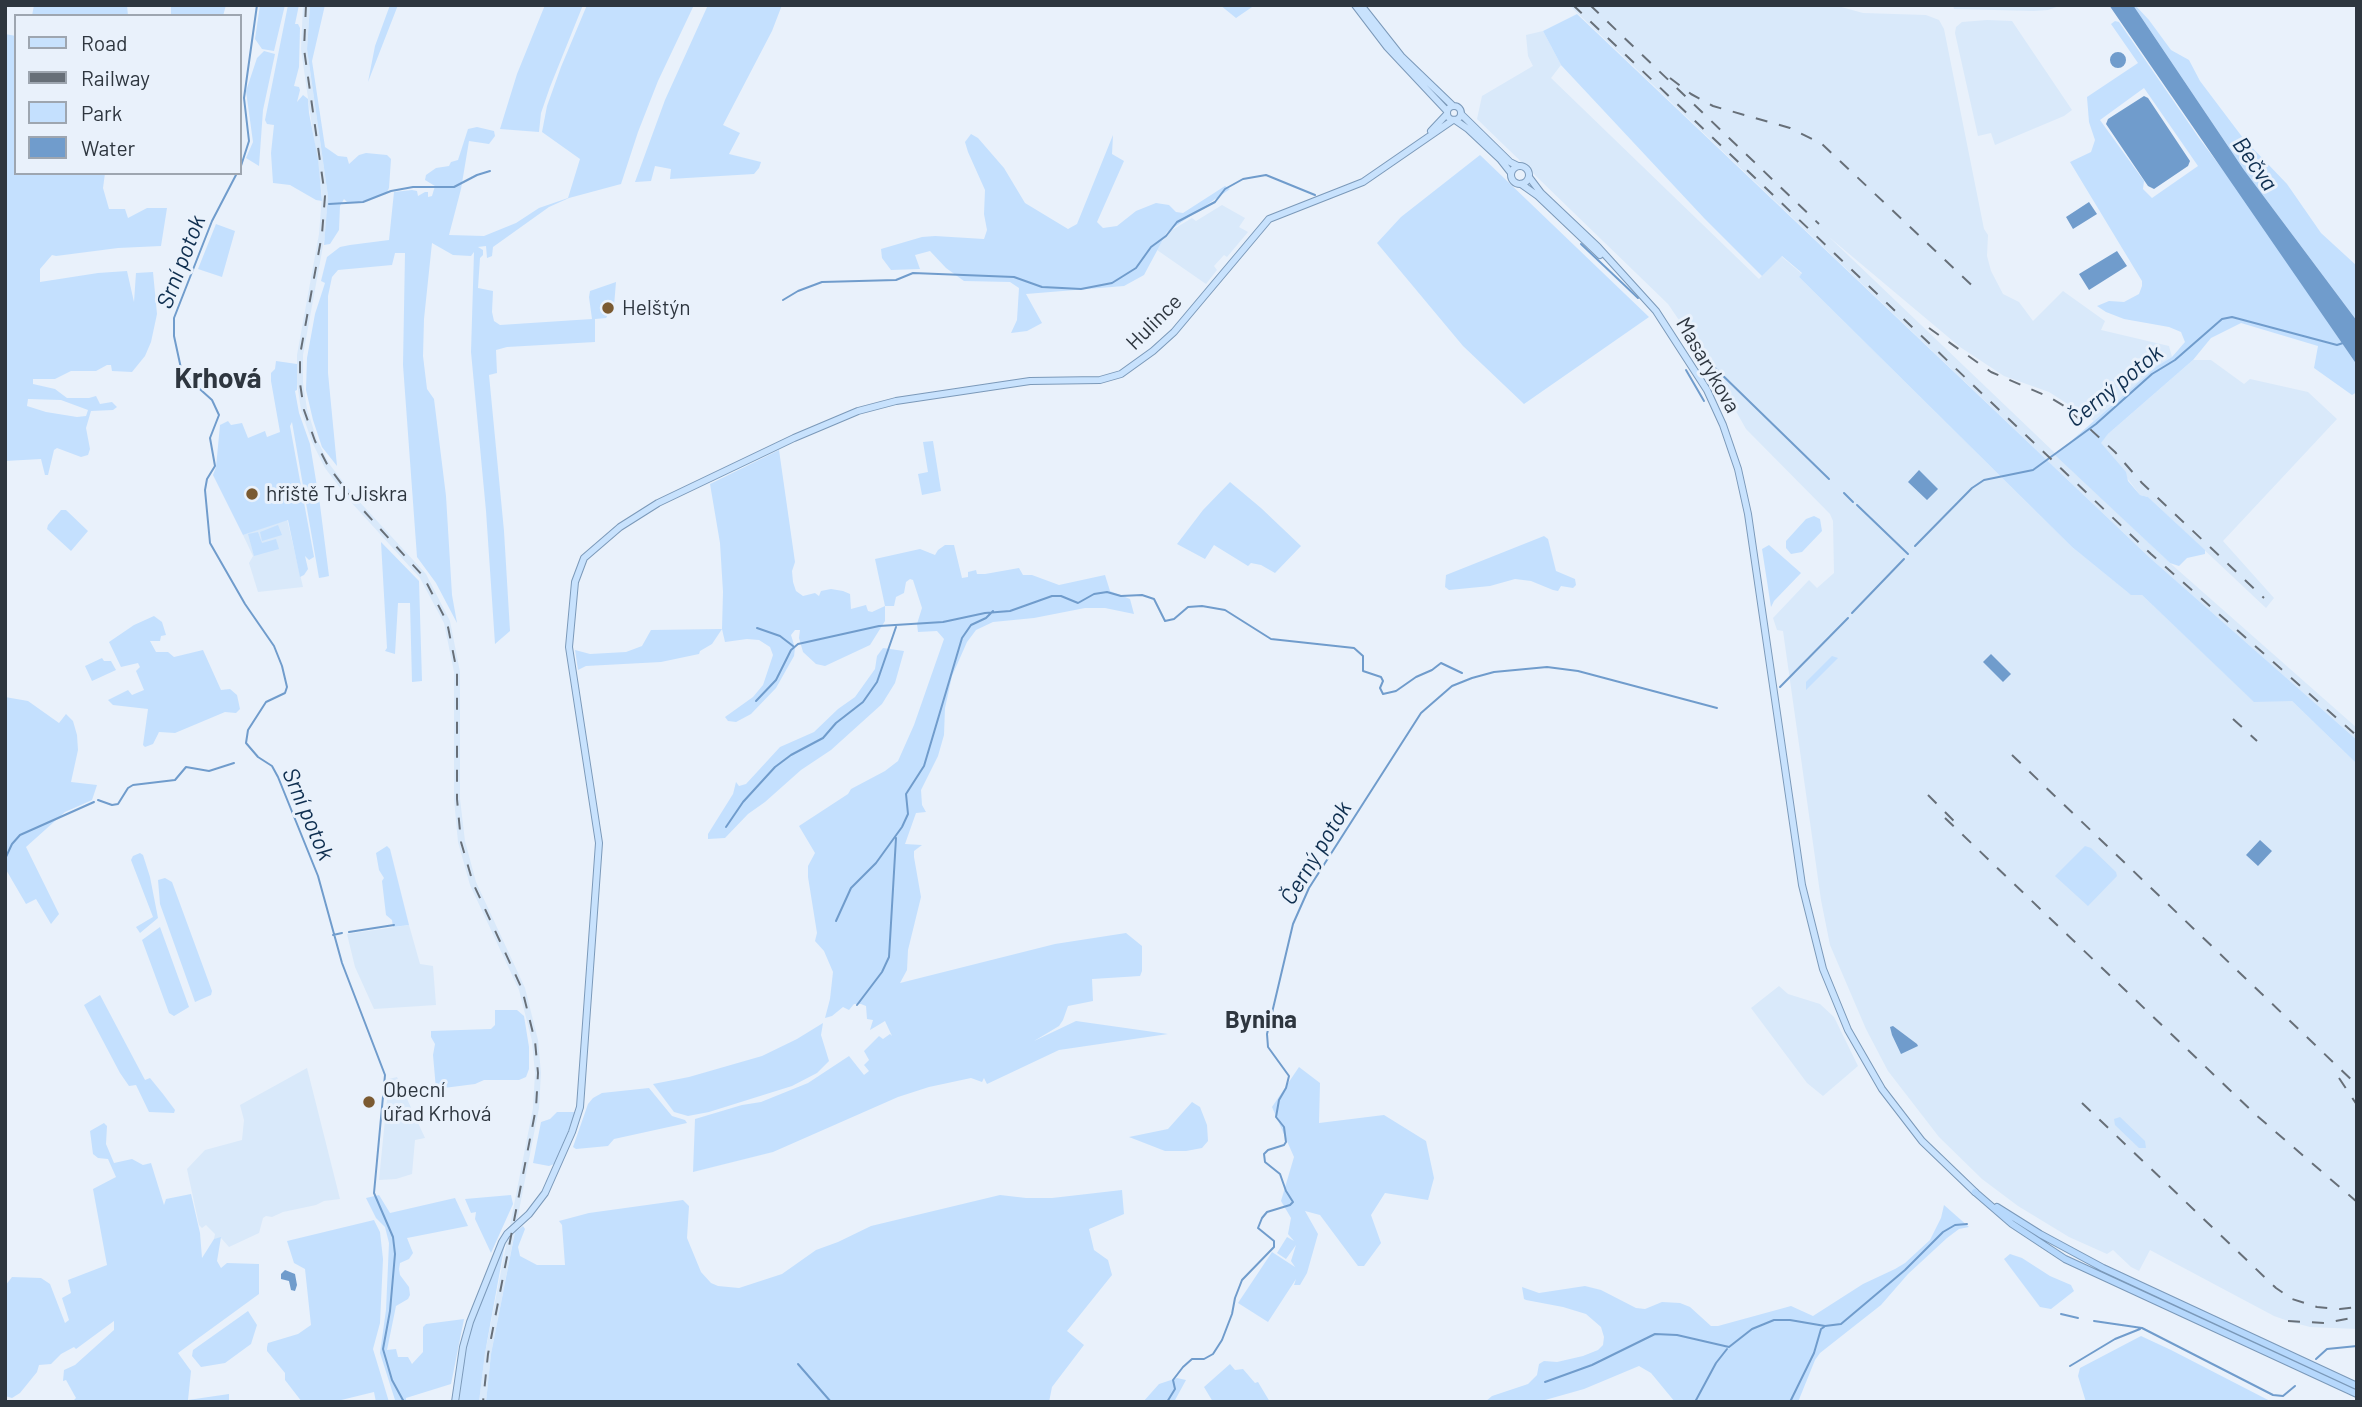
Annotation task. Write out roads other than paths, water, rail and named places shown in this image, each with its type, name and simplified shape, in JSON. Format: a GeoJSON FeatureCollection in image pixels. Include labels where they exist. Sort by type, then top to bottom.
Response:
{"type":"FeatureCollection","features":[{"type":"Feature","properties":{"kind":"highway"},"geometry":{"type":"LineString","coordinates":[[1975,1192],[2024,1225],[2082,1257],[2357,1387]]}},
{"type":"Feature","properties":{"kind":"highway"},"geometry":{"type":"LineString","coordinates":[[1975,1192],[2011,1224],[2065,1258],[2357,1394]]}},
{"type":"Feature","properties":{"kind":"main road"},"geometry":{"type":"LineString","coordinates":[[1355,5],[1449,110]]}},
{"type":"Feature","properties":{"kind":"main road"},"geometry":{"type":"LineString","coordinates":[[1361,5],[1372,24]]}},
{"type":"Feature","properties":{"kind":"main road","name":"Masarykova"},"geometry":{"type":"LineString","coordinates":[[1625,278],[1538,196],[1513,181],[1511,173],[1492,151],[1454,120],[1449,110],[1459,108],[1461,114],[1500,153],[1526,169],[1541,193],[1598,247],[1656,311],[1707,390],[1723,425],[1742,484],[1802,885],[1815,943],[1828,984],[1854,1040],[1886,1095],[1923,1141],[1975,1192]]}},
{"type":"Feature","properties":{"kind":"main road","name":"Hulince"},"geometry":{"type":"LineString","coordinates":[[1421,142],[1449,110]]}},
{"type":"Feature","properties":{"kind":"main road","name":"Hulince"},"geometry":{"type":"LineString","coordinates":[[455,1402],[463,1347],[470,1322],[497,1254],[507,1234],[529,1214],[545,1193],[569,1141],[580,1107],[599,843],[569,647],[571,602],[578,570],[584,558],[633,518],[658,503],[785,442],[858,411],[896,401],[1030,381],[1100,380],[1118,375],[1142,360],[1167,339],[1269,219],[1360,184],[1461,114]]}},
{"type":"Feature","properties":{"kind":"main road"},"geometry":{"type":"LineString","coordinates":[[1511,173],[1518,166]]}},
{"type":"Feature","properties":{"kind":"main road"},"geometry":{"type":"LineString","coordinates":[[1521,184],[1529,177]]}},
{"type":"Feature","properties":{"kind":"water"},"geometry":{"type":"Polygon","coordinates":[[[2109,5],[2133,5],[2244,170],[2357,321],[2357,365],[2109,5]]]}},
{"type":"Feature","properties":{"kind":"water"},"geometry":{"type":"Polygon","coordinates":[[[2118,52],[2124,54],[2124,66],[2118,68],[2112,66],[2110,60],[2112,54],[2118,52]]]}},
{"type":"Feature","properties":{"kind":"water"},"geometry":{"type":"Polygon","coordinates":[[[2144,96],[2148,98],[2190,161],[2188,166],[2154,189],[2148,186],[2106,124],[2108,119],[2144,96]]]}},
{"type":"Feature","properties":{"kind":"water"},"geometry":{"type":"Polygon","coordinates":[[[2089,202],[2097,214],[2073,229],[2066,217],[2089,202]]]}},
{"type":"Feature","properties":{"kind":"water"},"geometry":{"type":"Polygon","coordinates":[[[2117,251],[2127,266],[2089,290],[2079,274],[2117,251]]]}},
{"type":"Feature","properties":{"kind":"water"},"geometry":{"type":"Polygon","coordinates":[[[1919,470],[1938,489],[1927,500],[1908,482],[1919,470]]]}},
{"type":"Feature","properties":{"kind":"water"},"geometry":{"type":"Polygon","coordinates":[[[1991,654],[2011,674],[2003,682],[1983,662],[1991,654]]]}},
{"type":"Feature","properties":{"kind":"water"},"geometry":{"type":"Polygon","coordinates":[[[2260,840],[2272,851],[2258,866],[2246,855],[2260,840]]]}},
{"type":"Feature","properties":{"kind":"water"},"geometry":{"type":"Polygon","coordinates":[[[1893,1026],[1918,1046],[1901,1054],[1892,1035],[1890,1027],[1893,1026]]]}},
{"type":"Feature","properties":{"kind":"water"},"geometry":{"type":"Polygon","coordinates":[[[285,1270],[295,1274],[295,1291],[291,1290],[289,1281],[281,1279],[285,1270]]]}},
{"type":"Feature","properties":{"kind":"waterway","name":"Srní potok"},"geometry":{"type":"LineString","coordinates":[[242,163],[249,141],[244,98],[257,5]]}},
{"type":"Feature","properties":{"kind":"waterway"},"geometry":{"type":"LineString","coordinates":[[329,204],[363,202],[391,191],[413,187],[454,187],[490,171]]}},
{"type":"Feature","properties":{"kind":"waterway","name":"Srní potok"},"geometry":{"type":"LineString","coordinates":[[236,175],[212,221],[174,318],[174,336],[182,373],[212,400],[219,415],[210,438],[215,466],[207,479],[205,490],[210,543],[245,604],[274,646],[287,687],[285,693],[266,702],[248,730],[246,743],[258,757],[272,766],[278,777],[318,876],[342,963],[385,1075],[374,1193],[393,1237],[395,1254],[390,1311],[383,1349],[392,1380],[404,1402]]}},
{"type":"Feature","properties":{"kind":"waterway"},"geometry":{"type":"LineString","coordinates":[[783,300],[822,282],[896,280],[913,273],[1014,277],[1042,287],[1081,289],[1112,283],[1136,268],[1151,247],[1166,236],[1177,222],[1215,202],[1225,189],[1243,179],[1266,175],[1315,195]]}},
{"type":"Feature","properties":{"kind":"waterway"},"geometry":{"type":"LineString","coordinates":[[1581,244],[1638,298]]}},
{"type":"Feature","properties":{"kind":"waterway","name":"Černý potok"},"geometry":{"type":"LineString","coordinates":[[1915,546],[1972,488],[1984,480],[2033,470],[2096,424],[2152,374],[2175,360],[2222,319],[2232,317],[2337,345],[2343,343]]}},
{"type":"Feature","properties":{"kind":"waterway"},"geometry":{"type":"LineString","coordinates":[[1714,367],[1829,479]]}},
{"type":"Feature","properties":{"kind":"waterway"},"geometry":{"type":"LineString","coordinates":[[1686,370],[1704,401]]}},
{"type":"Feature","properties":{"kind":"waterway"},"geometry":{"type":"LineString","coordinates":[[1844,493],[1853,502]]}},
{"type":"Feature","properties":{"kind":"waterway"},"geometry":{"type":"LineString","coordinates":[[1857,505],[1908,554]]}},
{"type":"Feature","properties":{"kind":"waterway","name":"Černý potok"},"geometry":{"type":"LineString","coordinates":[[1852,613],[1904,559]]}},
{"type":"Feature","properties":{"kind":"waterway"},"geometry":{"type":"LineString","coordinates":[[756,701],[776,680],[791,650],[798,644],[879,626],[943,622],[1010,611],[1052,596],[1061,596],[1078,603],[1094,594],[1107,592],[1121,596],[1142,595],[1154,599],[1165,621],[1174,619],[1188,607],[1202,606],[1225,610],[1271,639],[1354,648],[1363,656],[1363,671],[1381,677],[1383,681],[1380,688],[1383,694],[1396,691],[1441,663],[1462,673]]}},
{"type":"Feature","properties":{"kind":"waterway"},"geometry":{"type":"LineString","coordinates":[[836,921],[851,888],[876,863],[902,827],[908,814],[906,794],[924,766],[962,638],[971,625],[986,618],[993,611]]}},
{"type":"Feature","properties":{"kind":"waterway","name":"Černý potok"},"geometry":{"type":"LineString","coordinates":[[1780,687],[1848,618]]}},
{"type":"Feature","properties":{"kind":"waterway"},"geometry":{"type":"LineString","coordinates":[[726,827],[743,802],[775,767],[823,738],[836,723],[863,702],[877,682],[896,627]]}},
{"type":"Feature","properties":{"kind":"waterway"},"geometry":{"type":"LineString","coordinates":[[757,628],[780,636],[793,646]]}},
{"type":"Feature","properties":{"kind":"waterway","name":"Černý potok"},"geometry":{"type":"LineString","coordinates":[[1167,1402],[1175,1389],[1173,1380],[1183,1367],[1192,1359],[1204,1359],[1213,1354],[1222,1340],[1242,1280],[1274,1247],[1274,1241],[1258,1228],[1262,1218],[1267,1212],[1293,1202],[1280,1174],[1265,1162],[1264,1154],[1286,1142],[1284,1127],[1276,1117],[1279,1100],[1289,1076],[1268,1047],[1267,1034],[1293,924],[1309,888],[1421,713],[1452,686],[1472,678],[1494,672],[1547,667],[1578,671],[1717,708]]}},
{"type":"Feature","properties":{"kind":"waterway"},"geometry":{"type":"LineString","coordinates":[[98,800],[112,805],[118,804],[133,785],[175,780],[186,767],[209,771],[234,763]]}},
{"type":"Feature","properties":{"kind":"waterway"},"geometry":{"type":"LineString","coordinates":[[5,859],[20,835],[94,802]]}},
{"type":"Feature","properties":{"kind":"waterway"},"geometry":{"type":"LineString","coordinates":[[857,1005],[882,972],[889,957],[896,838]]}},
{"type":"Feature","properties":{"kind":"waterway"},"geometry":{"type":"LineString","coordinates":[[349,932],[394,925]]}},
{"type":"Feature","properties":{"kind":"waterway","name":"Srní potok"},"geometry":{"type":"LineString","coordinates":[[333,935],[342,933]]}},
{"type":"Feature","properties":{"kind":"waterway"},"geometry":{"type":"LineString","coordinates":[[1545,1382],[1592,1365],[1655,1334],[1677,1335],[1729,1347],[1752,1329],[1774,1320],[1825,1326],[1841,1324],[1905,1270],[1943,1232],[1955,1225],[1967,1224]]}},
{"type":"Feature","properties":{"kind":"waterway"},"geometry":{"type":"LineString","coordinates":[[2061,1314],[2078,1318]]}},
{"type":"Feature","properties":{"kind":"waterway"},"geometry":{"type":"LineString","coordinates":[[2094,1321],[2142,1328],[2273,1395],[2283,1396],[2295,1386]]}},
{"type":"Feature","properties":{"kind":"waterway"},"geometry":{"type":"LineString","coordinates":[[1790,1402],[1824,1327]]}},
{"type":"Feature","properties":{"kind":"waterway"},"geometry":{"type":"LineString","coordinates":[[2070,1366],[2115,1339],[2140,1329]]}},
{"type":"Feature","properties":{"kind":"waterway"},"geometry":{"type":"LineString","coordinates":[[2316,1359],[2327,1349],[2357,1346]]}},
{"type":"Feature","properties":{"kind":"waterway"},"geometry":{"type":"LineString","coordinates":[[1695,1402],[1716,1363],[1727,1349]]}},
{"type":"Feature","properties":{"kind":"waterway"},"geometry":{"type":"LineString","coordinates":[[798,1364],[831,1402]]}},
{"type":"Feature","properties":{"kind":"railway"},"geometry":{"type":"LineString","coordinates":[[306,5],[304,49],[325,196],[322,234],[300,355],[304,410],[315,441],[328,466],[353,499],[423,576],[447,622],[457,672],[457,799],[461,842],[473,883],[522,989],[535,1041],[538,1073],[536,1108],[488,1354],[483,1402]]}},
{"type":"Feature","properties":{"kind":"railway"},"geometry":{"type":"LineString","coordinates":[[1573,5],[2151,554],[2357,736]]}},
{"type":"Feature","properties":{"kind":"railway"},"geometry":{"type":"LineString","coordinates":[[1590,5],[1819,224]]}},
{"type":"Feature","properties":{"kind":"railway"},"geometry":{"type":"LineString","coordinates":[[1670,78],[1713,106],[1790,128],[1822,144],[1979,292]]}},
{"type":"Feature","properties":{"kind":"railway"},"geometry":{"type":"LineString","coordinates":[[1929,328],[1991,372],[2066,407],[2264,598]]}},
{"type":"Feature","properties":{"kind":"railway"},"geometry":{"type":"LineString","coordinates":[[2233,719],[2257,741]]}},
{"type":"Feature","properties":{"kind":"railway"},"geometry":{"type":"LineString","coordinates":[[2012,755],[2357,1085]]}},
{"type":"Feature","properties":{"kind":"railway"},"geometry":{"type":"LineString","coordinates":[[1928,795],[1955,822]]}},
{"type":"Feature","properties":{"kind":"railway"},"geometry":{"type":"LineString","coordinates":[[1945,818],[2256,1115],[2357,1202]]}},
{"type":"Feature","properties":{"kind":"railway"},"geometry":{"type":"LineString","coordinates":[[2339,1078],[2357,1105]]}},
{"type":"Feature","properties":{"kind":"railway"},"geometry":{"type":"LineString","coordinates":[[2082,1103],[2276,1288],[2292,1299],[2317,1307],[2357,1307]]}},
{"type":"Feature","properties":{"kind":"railway"},"geometry":{"type":"LineString","coordinates":[[2288,1321],[2325,1323],[2357,1317]]}},
{"type":"Feature","properties":{"kind":"place","name":"Helštýn"},"geometry":{"type":"Point","coordinates":[608,308]}},
{"type":"Feature","properties":{"kind":"place","name":"hřiště TJ Jiskra"},"geometry":{"type":"Point","coordinates":[252,494]}},
{"type":"Feature","properties":{"kind":"place","name":"Obecní úřad Krhová"},"geometry":{"type":"Point","coordinates":[369,1102]}},
{"type":"Feature","properties":{"kind":"district","name":"Krhová"},"geometry":{"type":"Point","coordinates":[218,379]}},
{"type":"Feature","properties":{"kind":"district","name":"Bynina"},"geometry":{"type":"Point","coordinates":[1261,1020]}},
{"type":"Feature","properties":{"kind":"water label","name":"Bečva"},"geometry":{"type":"Point","coordinates":[2255,164]}}]}
